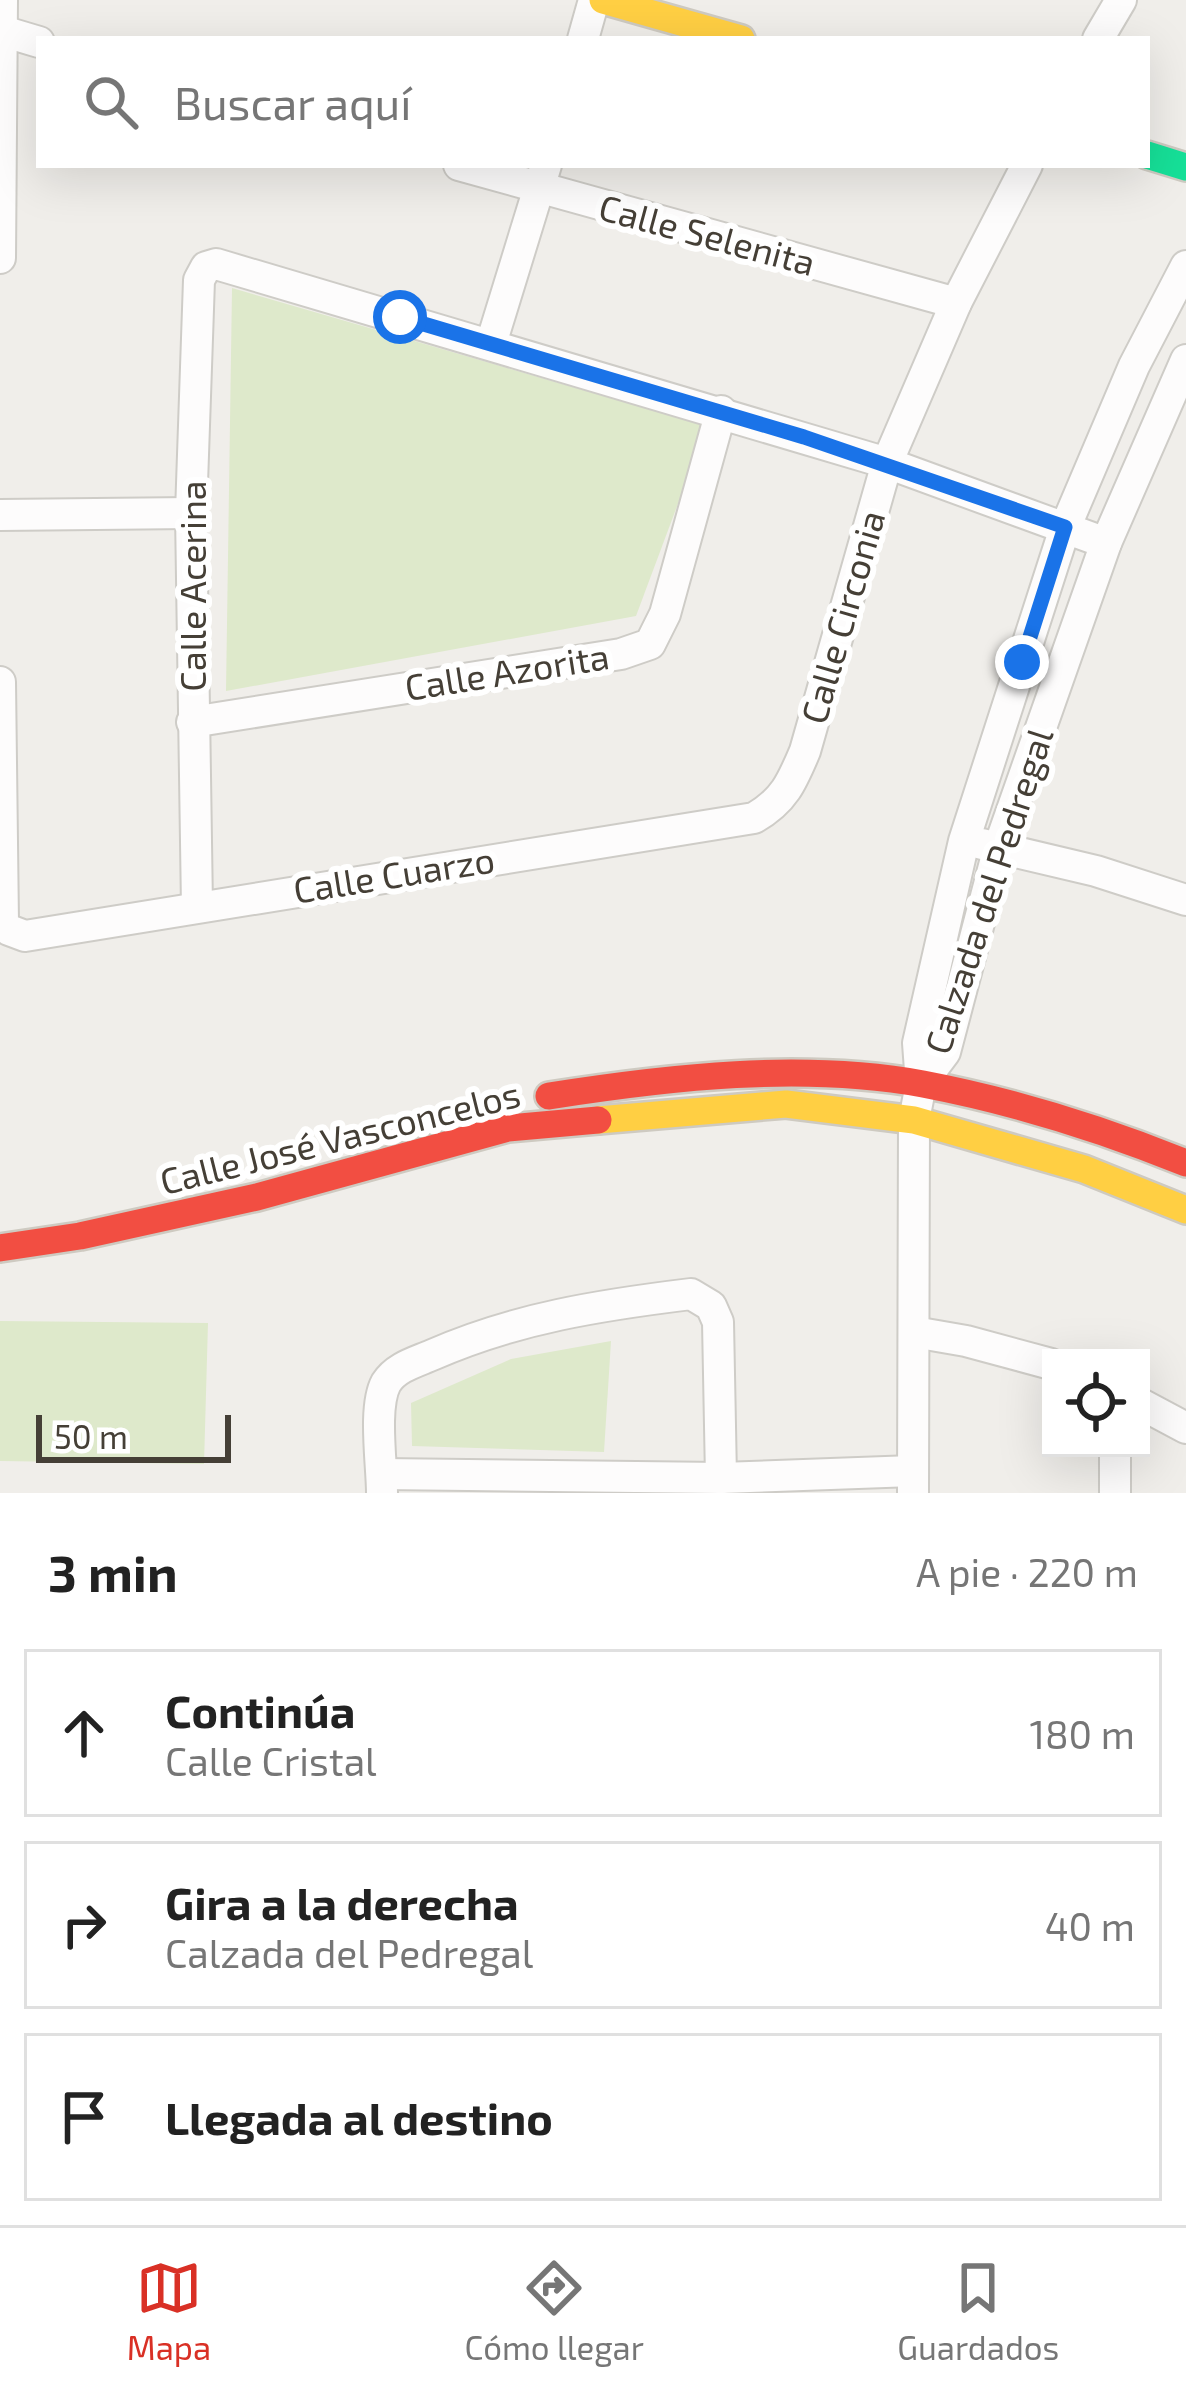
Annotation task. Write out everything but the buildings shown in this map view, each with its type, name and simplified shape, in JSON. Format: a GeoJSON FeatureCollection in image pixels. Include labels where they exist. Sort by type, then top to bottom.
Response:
{"type":"FeatureCollection","features":[{"type":"Feature","properties":{"kind":"street"},"geometry":{"type":"LineString","coordinates":[[584,36],[594,0]]}},
{"type":"Feature","properties":{"kind":"street"},"geometry":{"type":"LineString","coordinates":[[603,0],[731,36]]}},
{"type":"Feature","properties":{"kind":"street"},"geometry":{"type":"LineString","coordinates":[[1100,36],[1121,0]]}},
{"type":"Feature","properties":{"kind":"street"},"geometry":{"type":"LineString","coordinates":[[2,15],[36,40]]}},
{"type":"Feature","properties":{"kind":"street"},"geometry":{"type":"LineString","coordinates":[[0,258],[2,15]]}},
{"type":"Feature","properties":{"kind":"street"},"geometry":{"type":"LineString","coordinates":[[1150,156],[1186,167]]}},
{"type":"Feature","properties":{"kind":"street","name":"Calle Selenita"},"geometry":{"type":"LineString","coordinates":[[480,168],[542,177],[956,303]]}},
{"type":"Feature","properties":{"kind":"street","name":"Calle Circonia"},"geometry":{"type":"LineString","coordinates":[[777,805],[790,789],[805,751],[886,463],[956,303],[1025,168]]}},
{"type":"Feature","properties":{"kind":"street"},"geometry":{"type":"LineString","coordinates":[[542,177],[491,344],[886,463],[1106,542]]}},
{"type":"Feature","properties":{"kind":"street","name":"Calle Acerina"},"geometry":{"type":"LineString","coordinates":[[197,907],[191,513],[199,280],[206,267],[216,264],[491,344]]}},
{"type":"Feature","properties":{"kind":"street","name":"Calzada del Pedregal"},"geometry":{"type":"LineString","coordinates":[[921,1084],[918,1043],[964,841],[1065,527],[1134,367],[1186,266]]}},
{"type":"Feature","properties":{"kind":"street","name":"Calzada del Pedregal"},"geometry":{"type":"LineString","coordinates":[[921,1084],[945,1052],[999,848],[1106,542],[1186,360]]}},
{"type":"Feature","properties":{"kind":"street","name":"Calle Azorita"},"geometry":{"type":"LineString","coordinates":[[192,722],[621,654],[650,644],[665,614],[721,411]]}},
{"type":"Feature","properties":{"kind":"street"},"geometry":{"type":"LineString","coordinates":[[0,514],[191,513]]}},
{"type":"Feature","properties":{"kind":"street","name":"Calle Cuarzo"},"geometry":{"type":"LineString","coordinates":[[0,682],[3,922],[25,936],[754,818],[777,805]]}},
{"type":"Feature","properties":{"kind":"street"},"geometry":{"type":"LineString","coordinates":[[964,841],[1096,871],[1186,900]]}},
{"type":"Feature","properties":{"kind":"street","name":"Calle José Vasconcelos"},"geometry":{"type":"LineString","coordinates":[[0,1248],[80,1235],[489,1106],[648,1080],[788,1073],[921,1084],[1108,1132],[1186,1163]]}},
{"type":"Feature","properties":{"kind":"street"},"geometry":{"type":"LineString","coordinates":[[722,1478],[718,1322],[711,1306],[691,1294],[575,1309],[506,1327],[397,1370],[380,1400],[382,1484],[722,1478],[913,1482],[914,1120],[921,1084]]}},
{"type":"Feature","properties":{"kind":"street","name":"Calle José Vasconcelos"},"geometry":{"type":"LineString","coordinates":[[245,1181],[508,1129],[786,1104],[914,1120],[1084,1169],[1186,1210]]}},
{"type":"Feature","properties":{"kind":"street"},"geometry":{"type":"LineString","coordinates":[[914,1331],[1042,1361]]}},
{"type":"Feature","properties":{"kind":"street"},"geometry":{"type":"LineString","coordinates":[[1150,1409],[1186,1428]]}},
{"type":"Feature","properties":{"kind":"street"},"geometry":{"type":"LineString","coordinates":[[1115,1457],[1115,1493]]}},
{"type":"Feature","properties":{"kind":"green space"},"geometry":{"type":"Polygon","coordinates":[[[232,288],[707,426],[636,616],[226,691],[232,288]]]}},
{"type":"Feature","properties":{"kind":"green space"},"geometry":{"type":"Polygon","coordinates":[[[0,1321],[208,1323],[204,1464],[0,1461],[0,1321]]]}},
{"type":"Feature","properties":{"kind":"green space"},"geometry":{"type":"Polygon","coordinates":[[[611,1341],[604,1452],[412,1446],[411,1403],[511,1359],[611,1341]]]}},
{"type":"Feature","properties":{"kind":"traffic: fast"},"geometry":{"type":"LineString","coordinates":[[1150,156],[1186,167]]}},
{"type":"Feature","properties":{"kind":"traffic: slow"},"geometry":{"type":"LineString","coordinates":[[603,0],[730,36]]}},
{"type":"Feature","properties":{"kind":"traffic: slow"},"geometry":{"type":"LineString","coordinates":[[598,1120],[786,1104],[914,1120],[1084,1169],[1186,1210]]}},
{"type":"Feature","properties":{"kind":"traffic: jam"},"geometry":{"type":"LineString","coordinates":[[549,1096],[736,1075],[877,1077],[1023,1108],[1186,1163]]}},
{"type":"Feature","properties":{"kind":"traffic: jam"},"geometry":{"type":"LineString","coordinates":[[0,1248],[80,1236],[257,1197],[508,1128],[598,1120]]}},
{"type":"Feature","properties":{"kind":"route"},"geometry":{"type":"LineString","coordinates":[[400,317],[804,437],[1065,527],[1022,662]]}}]}
